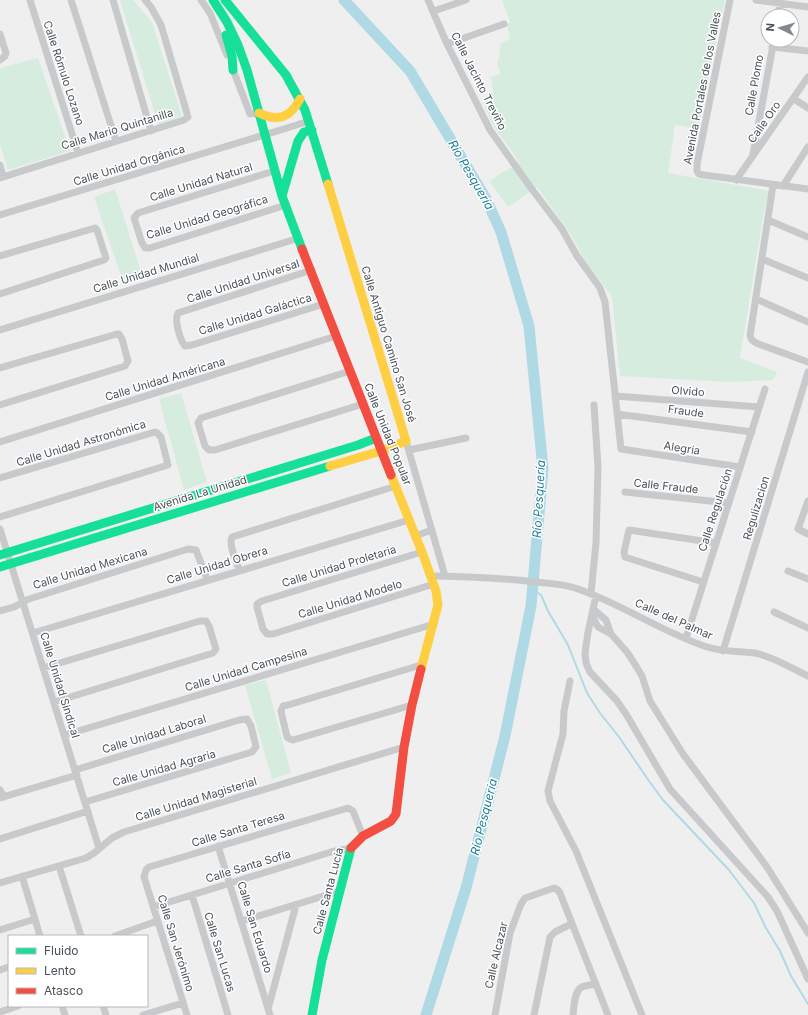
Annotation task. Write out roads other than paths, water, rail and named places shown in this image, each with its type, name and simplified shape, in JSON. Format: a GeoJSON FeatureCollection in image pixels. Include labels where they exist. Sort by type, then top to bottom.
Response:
{"type":"FeatureCollection","features":[{"type":"Feature","properties":{"kind":"street","name":"Calle Rómulo Lozano"},"geometry":{"type":"LineString","coordinates":[[30,0],[78,153]]}},
{"type":"Feature","properties":{"kind":"street"},"geometry":{"type":"LineString","coordinates":[[71,0],[116,141]]}},
{"type":"Feature","properties":{"kind":"street"},"geometry":{"type":"LineString","coordinates":[[113,0],[151,131]]}},
{"type":"Feature","properties":{"kind":"street","name":"Calle Mario Quintanilla"},"geometry":{"type":"LineString","coordinates":[[2,177],[151,131],[184,120],[188,117],[161,25],[151,7],[145,0]]}},
{"type":"Feature","properties":{"kind":"street"},"geometry":{"type":"LineString","coordinates":[[201,0],[216,25],[250,114],[259,113],[269,117],[282,118],[294,111],[300,99]]}},
{"type":"Feature","properties":{"kind":"street","name":"Calle Antiguo Camino San José"},"geometry":{"type":"LineString","coordinates":[[225,0],[286,75],[300,99],[310,125],[445,576]]}},
{"type":"Feature","properties":{"kind":"street","name":"Calle Jacinto Treviño"},"geometry":{"type":"LineString","coordinates":[[428,0],[447,44],[490,130],[562,229],[577,256],[600,288],[605,302],[621,449]]}},
{"type":"Feature","properties":{"kind":"street"},"geometry":{"type":"LineString","coordinates":[[434,11],[466,0]]}},
{"type":"Feature","properties":{"kind":"street","name":"Avenida Portales de los Valles"},"geometry":{"type":"LineString","coordinates":[[730,0],[696,164],[699,174],[736,180]]}},
{"type":"Feature","properties":{"kind":"street"},"geometry":{"type":"LineString","coordinates":[[756,0],[808,7]]}},
{"type":"Feature","properties":{"kind":"street"},"geometry":{"type":"LineString","coordinates":[[214,2],[228,42],[233,70]]}},
{"type":"Feature","properties":{"kind":"street","name":"Calle Unidad Popular"},"geometry":{"type":"LineString","coordinates":[[214,2],[231,31],[259,113],[282,196],[432,580],[438,605],[434,624],[421,665],[404,747]]}},
{"type":"Feature","properties":{"kind":"street"},"geometry":{"type":"LineString","coordinates":[[779,8],[780,3]]}},
{"type":"Feature","properties":{"kind":"street"},"geometry":{"type":"LineString","coordinates":[[447,44],[504,24]]}},
{"type":"Feature","properties":{"kind":"street"},"geometry":{"type":"LineString","coordinates":[[0,34],[6,54],[0,60]]}},
{"type":"Feature","properties":{"kind":"street","name":"Calle Plomo"},"geometry":{"type":"LineString","coordinates":[[752,158],[772,48]]}},
{"type":"Feature","properties":{"kind":"street"},"geometry":{"type":"LineString","coordinates":[[793,48],[808,51]]}},
{"type":"Feature","properties":{"kind":"street","name":"Calle Oro"},"geometry":{"type":"LineString","coordinates":[[736,180],[808,77]]}},
{"type":"Feature","properties":{"kind":"street"},"geometry":{"type":"LineString","coordinates":[[794,99],[808,108]]}},
{"type":"Feature","properties":{"kind":"street"},"geometry":{"type":"LineString","coordinates":[[282,196],[298,141],[310,125]]}},
{"type":"Feature","properties":{"kind":"street","name":"Calle Unidad Orgánica"},"geometry":{"type":"LineString","coordinates":[[0,215],[264,135],[310,125]]}},
{"type":"Feature","properties":{"kind":"street"},"geometry":{"type":"LineString","coordinates":[[783,186],[808,147]]}},
{"type":"Feature","properties":{"kind":"street"},"geometry":{"type":"LineString","coordinates":[[0,165],[2,177]]}},
{"type":"Feature","properties":{"kind":"street","name":"Calle Unidad Natural"},"geometry":{"type":"LineString","coordinates":[[135,216],[138,213],[274,171]]}},
{"type":"Feature","properties":{"kind":"street"},"geometry":{"type":"LineString","coordinates":[[736,180],[808,189]]}},
{"type":"Feature","properties":{"kind":"street"},"geometry":{"type":"LineString","coordinates":[[773,185],[750,329],[752,340],[756,343],[808,362]]}},
{"type":"Feature","properties":{"kind":"street","name":"Calle Unidad Geográfica"},"geometry":{"type":"LineString","coordinates":[[135,216],[134,218],[143,246],[147,248],[286,205]]}},
{"type":"Feature","properties":{"kind":"street"},"geometry":{"type":"LineString","coordinates":[[768,220],[808,237]]}},
{"type":"Feature","properties":{"kind":"street"},"geometry":{"type":"LineString","coordinates":[[0,256],[96,228],[106,259],[0,294]]}},
{"type":"Feature","properties":{"kind":"street","name":"Calle Unidad Mundial"},"geometry":{"type":"LineString","coordinates":[[0,330],[299,238]]}},
{"type":"Feature","properties":{"kind":"street"},"geometry":{"type":"LineString","coordinates":[[762,258],[808,278]]}},
{"type":"Feature","properties":{"kind":"street","name":"Calle Unidad Universal"},"geometry":{"type":"LineString","coordinates":[[192,345],[185,346],[182,341],[176,314],[312,270]]}},
{"type":"Feature","properties":{"kind":"street"},"geometry":{"type":"LineString","coordinates":[[756,299],[808,322]]}},
{"type":"Feature","properties":{"kind":"street","name":"Calle Unidad Galáctica"},"geometry":{"type":"LineString","coordinates":[[192,345],[324,304]]}},
{"type":"Feature","properties":{"kind":"street"},"geometry":{"type":"LineString","coordinates":[[0,368],[115,334],[119,334],[122,339],[128,358],[128,364],[0,405]]}},
{"type":"Feature","properties":{"kind":"street","name":"Calle Unidad Américana"},"geometry":{"type":"LineString","coordinates":[[0,442],[336,336]]}},
{"type":"Feature","properties":{"kind":"street"},"geometry":{"type":"LineString","coordinates":[[350,371],[200,418],[198,423],[206,446],[209,450],[214,450],[363,404]]}},
{"type":"Feature","properties":{"kind":"street","name":"Regulizacion"},"geometry":{"type":"LineString","coordinates":[[723,651],[808,372]]}},
{"type":"Feature","properties":{"kind":"street","name":"Calle Regulación"},"geometry":{"type":"LineString","coordinates":[[686,638],[765,389]]}},
{"type":"Feature","properties":{"kind":"street","name":"Olvido"},"geometry":{"type":"LineString","coordinates":[[615,396],[759,407]]}},
{"type":"Feature","properties":{"kind":"street"},"geometry":{"type":"LineString","coordinates":[[594,405],[598,467],[596,543],[592,613],[585,653],[586,663],[590,672],[617,701],[626,714],[670,789],[768,897],[808,979]]}},
{"type":"Feature","properties":{"kind":"street","name":"Fraude"},"geometry":{"type":"LineString","coordinates":[[617,414],[752,432]]}},
{"type":"Feature","properties":{"kind":"street","name":"Calle Unidad Astronómica"},"geometry":{"type":"LineString","coordinates":[[0,478],[155,432],[158,432],[161,437],[168,465],[0,517]]}},
{"type":"Feature","properties":{"kind":"street","name":"Avenida La Unidad"},"geometry":{"type":"LineString","coordinates":[[4,554],[358,445],[376,438]]}},
{"type":"Feature","properties":{"kind":"street"},"geometry":{"type":"LineString","coordinates":[[407,445],[466,438]]}},
{"type":"Feature","properties":{"kind":"street","name":"Avenida La Unidad"},"geometry":{"type":"LineString","coordinates":[[0,566],[401,444],[407,445]]}},
{"type":"Feature","properties":{"kind":"street","name":"Alegria"},"geometry":{"type":"LineString","coordinates":[[621,449],[740,467]]}},
{"type":"Feature","properties":{"kind":"street"},"geometry":{"type":"LineString","coordinates":[[239,570],[231,540],[232,537],[396,486]]}},
{"type":"Feature","properties":{"kind":"street","name":"Calle Fraude"},"geometry":{"type":"LineString","coordinates":[[625,492],[729,503]]}},
{"type":"Feature","properties":{"kind":"street"},"geometry":{"type":"LineString","coordinates":[[808,501],[798,529],[808,534]]}},
{"type":"Feature","properties":{"kind":"street","name":"Calle Unidad Obrera"},"geometry":{"type":"LineString","coordinates":[[33,633],[409,520]]}},
{"type":"Feature","properties":{"kind":"street","name":"Calle Unidad Sindical"},"geometry":{"type":"LineString","coordinates":[[0,529],[4,554],[11,563],[99,848]]}},
{"type":"Feature","properties":{"kind":"street"},"geometry":{"type":"LineString","coordinates":[[415,536],[432,530]]}},
{"type":"Feature","properties":{"kind":"street"},"geometry":{"type":"LineString","coordinates":[[703,582],[625,558],[624,552],[629,530],[716,543]]}},
{"type":"Feature","properties":{"kind":"street","name":"Calle Unidad Mexicana"},"geometry":{"type":"LineString","coordinates":[[0,611],[14,607],[30,599],[188,549],[196,550],[199,554],[207,580]]}},
{"type":"Feature","properties":{"kind":"street","name":"Calle Unidad Proletaria"},"geometry":{"type":"LineString","coordinates":[[273,634],[267,634],[263,629],[257,607],[262,601],[422,552]]}},
{"type":"Feature","properties":{"kind":"street"},"geometry":{"type":"LineString","coordinates":[[788,570],[808,579]]}},
{"type":"Feature","properties":{"kind":"street","name":"Calle Unidad Modelo"},"geometry":{"type":"LineString","coordinates":[[273,634],[445,576],[479,576]]}},
{"type":"Feature","properties":{"kind":"street","name":"Calle del Palmar"},"geometry":{"type":"LineString","coordinates":[[479,576],[574,587],[707,647],[723,651],[756,653],[808,676]]}},
{"type":"Feature","properties":{"kind":"street"},"geometry":{"type":"LineString","coordinates":[[774,612],[808,628]]}},
{"type":"Feature","properties":{"kind":"street"},"geometry":{"type":"LineString","coordinates":[[592,613],[598,627],[611,634],[627,652],[642,676],[650,701],[683,754],[767,867],[808,933]]}},
{"type":"Feature","properties":{"kind":"street"},"geometry":{"type":"LineString","coordinates":[[43,668],[200,621],[208,622],[215,644],[215,652],[54,702]]}},
{"type":"Feature","properties":{"kind":"street","name":"Calle Unidad Campesina"},"geometry":{"type":"LineString","coordinates":[[65,735],[434,624]]}},
{"type":"Feature","properties":{"kind":"street"},"geometry":{"type":"LineString","coordinates":[[412,705],[297,739],[290,739],[287,737],[281,711],[283,706],[421,665]]}},
{"type":"Feature","properties":{"kind":"street"},"geometry":{"type":"LineString","coordinates":[[570,681],[564,711],[563,734],[548,791],[550,801],[576,852],[642,1015]]}},
{"type":"Feature","properties":{"kind":"street","name":"Calle Unidad Agraria"},"geometry":{"type":"LineString","coordinates":[[85,802],[255,751],[256,747],[251,726],[247,720],[239,720]]}},
{"type":"Feature","properties":{"kind":"street","name":"Calle Unidad Laboral"},"geometry":{"type":"LineString","coordinates":[[76,772],[239,720]]}},
{"type":"Feature","properties":{"kind":"street","name":"Calle Santa Lucía"},"geometry":{"type":"LineString","coordinates":[[312,1015],[322,960],[351,848],[363,836],[394,818],[404,747]]}},
{"type":"Feature","properties":{"kind":"street","name":"Calle Unidad Magisterial"},"geometry":{"type":"LineString","coordinates":[[0,883],[86,858],[112,838],[124,832],[404,747]]}},
{"type":"Feature","properties":{"kind":"street"},"geometry":{"type":"LineString","coordinates":[[0,790],[2,798],[76,772]]}},
{"type":"Feature","properties":{"kind":"street","name":"Calle Santa Teresa"},"geometry":{"type":"LineString","coordinates":[[144,877],[146,870],[149,867],[345,808],[351,808],[353,811],[363,836]]}},
{"type":"Feature","properties":{"kind":"street"},"geometry":{"type":"LineString","coordinates":[[0,839],[88,811]]}},
{"type":"Feature","properties":{"kind":"street","name":"Calle San Eduardo"},"geometry":{"type":"LineString","coordinates":[[218,846],[269,1012]]}},
{"type":"Feature","properties":{"kind":"street","name":"Calle Santa Sofía"},"geometry":{"type":"LineString","coordinates":[[153,907],[331,852],[351,848]]}},
{"type":"Feature","properties":{"kind":"street"},"geometry":{"type":"LineString","coordinates":[[59,866],[81,935]]}},
{"type":"Feature","properties":{"kind":"street"},"geometry":{"type":"LineString","coordinates":[[22,876],[40,935]]}},
{"type":"Feature","properties":{"kind":"street","name":"Calle San Jerónimo"},"geometry":{"type":"LineString","coordinates":[[144,877],[187,1015]]}},
{"type":"Feature","properties":{"kind":"street","name":"Calle Alcazar"},"geometry":{"type":"LineString","coordinates":[[495,1015],[510,933],[522,900],[556,889],[560,893],[571,924]]}},
{"type":"Feature","properties":{"kind":"street"},"geometry":{"type":"LineString","coordinates":[[242,921],[340,891]]}},
{"type":"Feature","properties":{"kind":"street","name":"Calle San Lucas"},"geometry":{"type":"LineString","coordinates":[[192,896],[228,1015]]}},
{"type":"Feature","properties":{"kind":"street"},"geometry":{"type":"LineString","coordinates":[[269,1012],[296,905]]}},
{"type":"Feature","properties":{"kind":"street"},"geometry":{"type":"LineString","coordinates":[[0,930],[35,919]]}},
{"type":"Feature","properties":{"kind":"street"},"geometry":{"type":"LineString","coordinates":[[119,935],[157,921]]}},
{"type":"Feature","properties":{"kind":"street"},"geometry":{"type":"LineString","coordinates":[[534,1015],[550,937],[555,932],[571,924],[608,1015]]}},
{"type":"Feature","properties":{"kind":"street"},"geometry":{"type":"LineString","coordinates":[[573,1015],[579,990],[582,987],[596,984]]}},
{"type":"Feature","properties":{"kind":"street"},"geometry":{"type":"LineString","coordinates":[[145,1015],[183,1003]]}},
{"type":"Feature","properties":{"kind":"street"},"geometry":{"type":"LineString","coordinates":[[0,1012],[15,1007]]}},
{"type":"Feature","properties":{"kind":"waterway","name":"Río Pesquería"},"geometry":{"type":"LineString","coordinates":[[344,0],[410,71],[486,199],[501,232],[529,326],[543,469],[531,606],[505,736],[466,888],[426,1015]]}},
{"type":"Feature","properties":{"kind":"waterway"},"geometry":{"type":"LineString","coordinates":[[532,589],[541,595],[548,611],[568,645],[587,693],[600,713],[619,737],[663,800],[729,870],[754,903],[766,928],[780,951],[791,976],[808,1004]]}}]}
